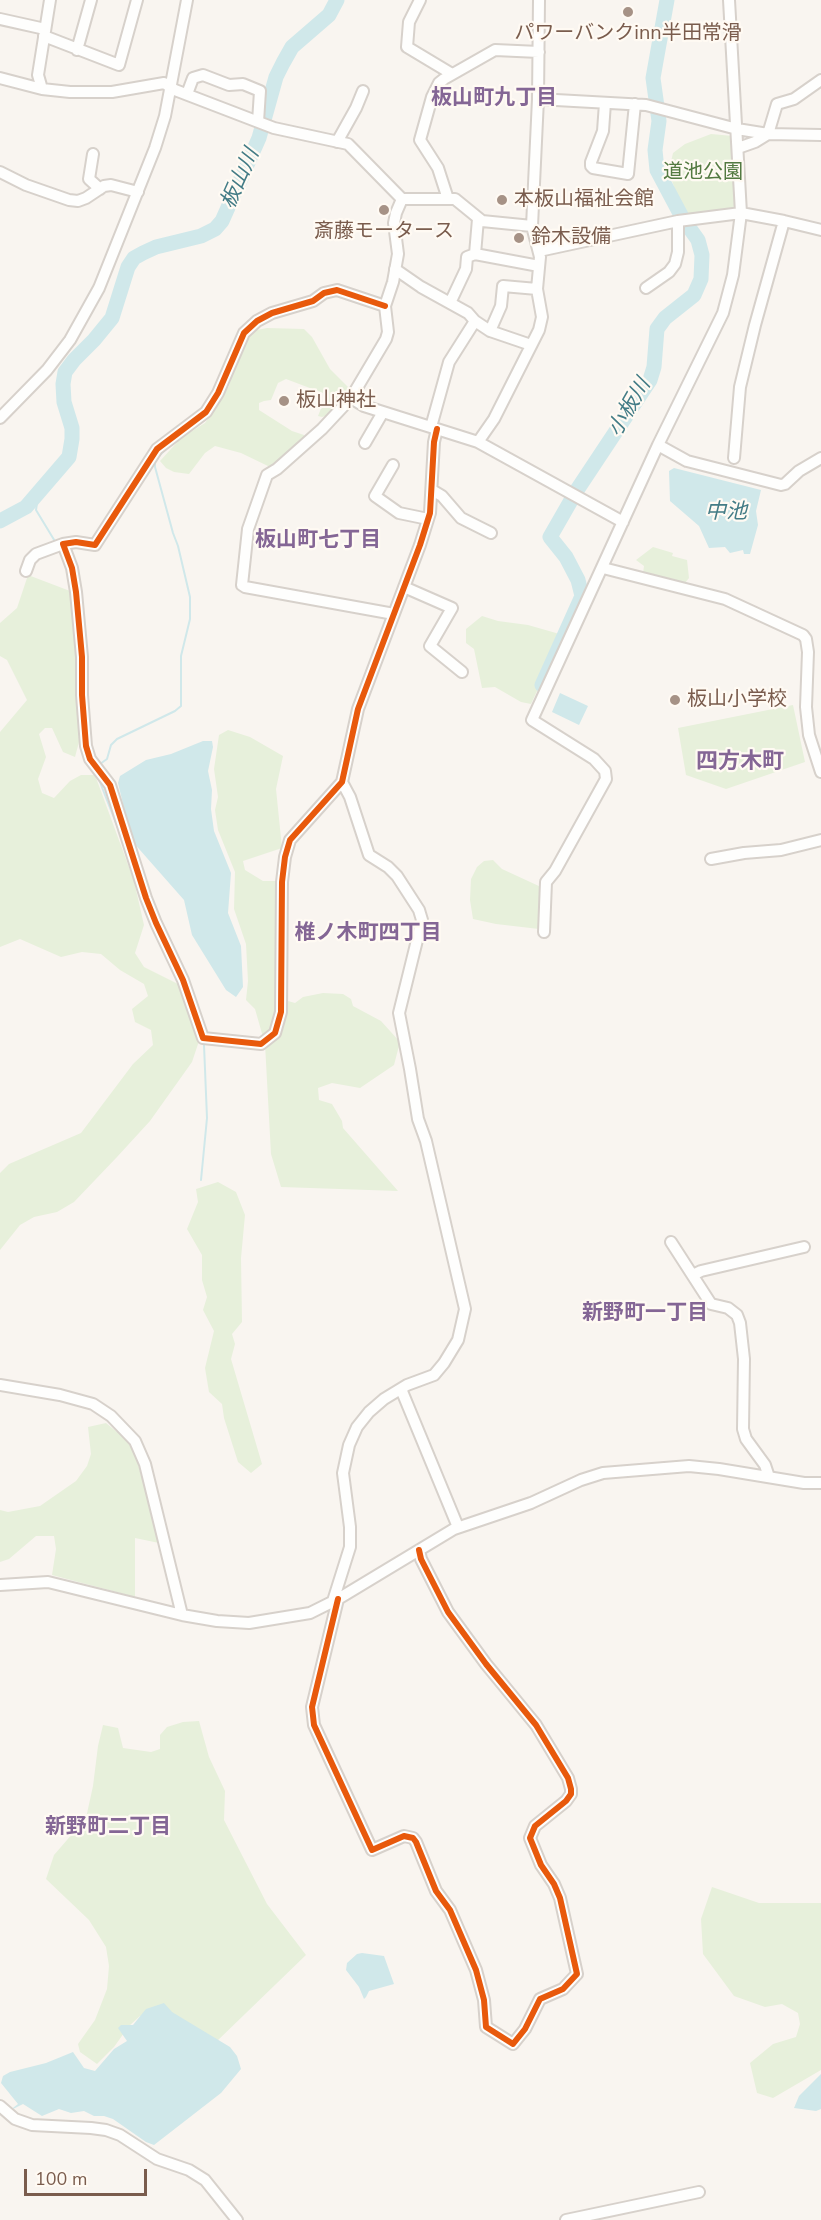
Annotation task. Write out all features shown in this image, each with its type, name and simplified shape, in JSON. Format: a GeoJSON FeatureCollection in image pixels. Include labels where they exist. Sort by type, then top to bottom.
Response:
{"type":"FeatureCollection","features":[{"type":"Feature","properties":{"kind":"street"},"geometry":{"type":"LineString","coordinates":[[42,89],[38,75],[50,0]]}},
{"type":"Feature","properties":{"kind":"street"},"geometry":{"type":"LineString","coordinates":[[77,50],[91,0]]}},
{"type":"Feature","properties":{"kind":"street"},"geometry":{"type":"LineString","coordinates":[[0,20],[45,33],[77,50],[119,65],[137,0]]}},
{"type":"Feature","properties":{"kind":"street"},"geometry":{"type":"LineString","coordinates":[[0,418],[46,370],[70,340],[99,288],[155,148],[165,116],[187,0]]}},
{"type":"Feature","properties":{"kind":"street"},"geometry":{"type":"LineString","coordinates":[[420,0],[409,22],[407,47],[452,74]]}},
{"type":"Feature","properties":{"kind":"street"},"geometry":{"type":"LineString","coordinates":[[478,442],[494,418],[539,330],[542,317],[537,289],[539,251],[532,226],[538,99],[539,0]]}},
{"type":"Feature","properties":{"kind":"street"},"geometry":{"type":"LineString","coordinates":[[544,932],[546,882],[606,779],[605,771],[582,749],[531,720],[658,445],[723,313],[733,275],[741,213],[729,0]]}},
{"type":"Feature","properties":{"kind":"street"},"geometry":{"type":"LineString","coordinates":[[448,199],[438,168],[420,140],[432,97],[439,83],[495,50],[538,52]]}},
{"type":"Feature","properties":{"kind":"street"},"geometry":{"type":"LineString","coordinates":[[187,94],[193,78],[203,75],[229,86],[243,84],[260,91],[259,122]]}},
{"type":"Feature","properties":{"kind":"street"},"geometry":{"type":"LineString","coordinates":[[0,78],[42,89],[92,93],[164,83],[274,128],[348,144],[402,199],[448,199],[458,202],[478,219],[532,226]]}},
{"type":"Feature","properties":{"kind":"street"},"geometry":{"type":"LineString","coordinates":[[738,148],[768,135],[777,104],[794,99],[821,80]]}},
{"type":"Feature","properties":{"kind":"street"},"geometry":{"type":"LineString","coordinates":[[337,142],[363,91]]}},
{"type":"Feature","properties":{"kind":"street"},"geometry":{"type":"LineString","coordinates":[[538,99],[652,106],[768,135],[821,135]]}},
{"type":"Feature","properties":{"kind":"street"},"geometry":{"type":"LineString","coordinates":[[605,103],[603,131],[591,166],[628,174],[635,105]]}},
{"type":"Feature","properties":{"kind":"street"},"geometry":{"type":"LineString","coordinates":[[93,154],[89,179],[100,189]]}},
{"type":"Feature","properties":{"kind":"street"},"geometry":{"type":"LineString","coordinates":[[0,172],[26,185],[69,200],[78,201],[111,185],[138,192]]}},
{"type":"Feature","properties":{"kind":"street"},"geometry":{"type":"LineString","coordinates":[[394,614],[242,585],[248,529],[267,475],[277,469],[322,429],[351,398],[386,339],[388,332],[385,306],[395,269],[398,246],[394,223],[402,199]]}},
{"type":"Feature","properties":{"kind":"street"},"geometry":{"type":"LineString","coordinates":[[539,251],[678,221],[741,213],[821,230]]}},
{"type":"Feature","properties":{"kind":"street"},"geometry":{"type":"LineString","coordinates":[[475,254],[478,219]]}},
{"type":"Feature","properties":{"kind":"street"},"geometry":{"type":"LineString","coordinates":[[646,288],[669,272],[675,264],[678,252],[678,221]]}},
{"type":"Feature","properties":{"kind":"street"},"geometry":{"type":"LineString","coordinates":[[734,458],[740,387],[754,325],[784,221]]}},
{"type":"Feature","properties":{"kind":"street"},"geometry":{"type":"LineString","coordinates":[[450,303],[466,268],[467,256],[475,254],[538,266]]}},
{"type":"Feature","properties":{"kind":"street"},"geometry":{"type":"LineString","coordinates":[[395,269],[421,287],[468,312],[475,321],[490,331],[531,345]]}},
{"type":"Feature","properties":{"kind":"street"},"geometry":{"type":"LineString","coordinates":[[490,331],[501,306],[503,286],[537,289]]}},
{"type":"Feature","properties":{"kind":"street"},"geometry":{"type":"LineString","coordinates":[[26,572],[30,560],[36,554],[63,544],[76,542],[95,545],[157,449],[206,412],[218,393],[244,333],[257,321],[272,313],[313,301],[337,290],[385,306]]}},
{"type":"Feature","properties":{"kind":"street"},"geometry":{"type":"LineString","coordinates":[[63,544],[72,568],[76,592],[86,746],[90,759],[110,785],[149,906],[183,980],[203,1038],[261,1044],[275,1033],[281,1012],[282,882],[285,856],[290,840],[342,782],[358,709],[428,519],[432,490],[434,428],[449,362],[475,321]]}},
{"type":"Feature","properties":{"kind":"street"},"geometry":{"type":"LineString","coordinates":[[351,398],[364,406],[478,442],[623,522]]}},
{"type":"Feature","properties":{"kind":"street"},"geometry":{"type":"LineString","coordinates":[[365,443],[383,412]]}},
{"type":"Feature","properties":{"kind":"street"},"geometry":{"type":"LineString","coordinates":[[658,445],[687,461],[781,485],[821,458]]}},
{"type":"Feature","properties":{"kind":"street"},"geometry":{"type":"LineString","coordinates":[[393,465],[375,496],[399,513],[428,519]]}},
{"type":"Feature","properties":{"kind":"street"},"geometry":{"type":"LineString","coordinates":[[432,490],[442,496],[461,518],[491,533]]}},
{"type":"Feature","properties":{"kind":"street"},"geometry":{"type":"LineString","coordinates":[[603,568],[725,599],[803,635],[808,652],[806,707],[808,735],[821,772]]}},
{"type":"Feature","properties":{"kind":"street"},"geometry":{"type":"LineString","coordinates":[[404,587],[452,608],[430,646],[462,672]]}},
{"type":"Feature","properties":{"kind":"street"},"geometry":{"type":"LineString","coordinates":[[342,782],[350,796],[369,855],[388,867],[397,876],[419,910],[422,920],[399,1013],[418,1119],[429,1150],[465,1309],[458,1340],[434,1375],[401,1389],[369,1412],[357,1427],[349,1445],[344,1473],[350,1546],[312,1707],[314,1725],[372,1850],[404,1836],[413,1838],[416,1842],[436,1891],[450,1910],[476,1970],[484,2000],[486,2027],[513,2044],[525,2029],[540,1999],[562,1989],[577,1974],[560,1898],[541,1865],[530,1838],[535,1826],[566,1801],[571,1794],[568,1779],[536,1725],[486,1664],[448,1612],[421,1559],[419,1550]]}},
{"type":"Feature","properties":{"kind":"street"},"geometry":{"type":"LineString","coordinates":[[711,859],[781,850],[821,840]]}},
{"type":"Feature","properties":{"kind":"street"},"geometry":{"type":"LineString","coordinates":[[671,1242],[711,1304],[733,1311],[740,1323],[744,1351],[743,1429],[746,1439],[765,1465],[769,1477]]}},
{"type":"Feature","properties":{"kind":"street"},"geometry":{"type":"LineString","coordinates":[[693,1275],[733,1263],[804,1247]]}},
{"type":"Feature","properties":{"kind":"street"},"geometry":{"type":"LineString","coordinates":[[0,1385],[60,1395],[93,1404],[111,1416],[135,1441],[145,1464],[182,1615]]}},
{"type":"Feature","properties":{"kind":"street"},"geometry":{"type":"LineString","coordinates":[[401,1389],[458,1527]]}},
{"type":"Feature","properties":{"kind":"street"},"geometry":{"type":"LineString","coordinates":[[0,1585],[48,1582],[182,1615],[217,1621],[249,1623],[310,1613],[336,1600],[458,1527],[531,1503],[580,1480],[603,1473],[689,1467],[804,1483],[821,1483]]}},
{"type":"Feature","properties":{"kind":"street"},"geometry":{"type":"LineString","coordinates":[[0,2106],[15,2119],[32,2125],[91,2128],[120,2135],[157,2159],[189,2170],[205,2180],[237,2220]]}},
{"type":"Feature","properties":{"kind":"street"},"geometry":{"type":"LineString","coordinates":[[566,2220],[699,2192]]}},
{"type":"Feature","properties":{"kind":"green space","name":"道池公園"},"geometry":{"type":"Polygon","coordinates":[[[711,134],[733,136],[737,210],[684,215],[672,181],[670,166],[673,153],[685,144],[711,134]]]}},
{"type":"Feature","properties":{"kind":"green space"},"geometry":{"type":"Polygon","coordinates":[[[267,328],[304,329],[312,337],[330,369],[351,390],[351,393],[329,415],[322,417],[318,416],[324,401],[323,393],[286,379],[278,383],[271,400],[259,403],[259,410],[292,431],[304,435],[304,439],[276,465],[270,467],[241,453],[215,446],[205,453],[189,474],[174,472],[166,468],[160,461],[181,438],[205,423],[229,386],[237,360],[252,331],[267,328]]]}},
{"type":"Feature","properties":{"kind":"green space"},"geometry":{"type":"Polygon","coordinates":[[[653,547],[687,560],[689,578],[685,583],[643,573],[644,566],[636,560],[653,547]]]}},
{"type":"Feature","properties":{"kind":"green space"},"geometry":{"type":"Polygon","coordinates":[[[28,575],[70,591],[77,657],[79,742],[75,757],[63,752],[52,728],[45,728],[39,734],[46,757],[38,779],[42,793],[54,798],[70,781],[81,775],[95,775],[134,881],[144,925],[135,953],[144,967],[178,984],[200,1038],[192,1062],[150,1121],[117,1157],[74,1202],[57,1212],[34,1217],[20,1225],[0,1250],[0,1173],[9,1164],[81,1133],[133,1064],[153,1045],[151,1030],[135,1022],[132,1009],[148,996],[144,984],[120,970],[101,954],[82,952],[61,957],[20,939],[0,947],[0,732],[27,700],[7,660],[0,656],[0,623],[17,608],[28,575]]]}},
{"type":"Feature","properties":{"kind":"green space"},"geometry":{"type":"Polygon","coordinates":[[[482,616],[563,635],[531,704],[521,702],[495,687],[482,688],[474,649],[466,643],[466,629],[482,616]]]}},
{"type":"Feature","properties":{"kind":"green space"},"geometry":{"type":"Polygon","coordinates":[[[793,705],[805,762],[726,789],[686,775],[678,728],[793,705]]]}},
{"type":"Feature","properties":{"kind":"green space"},"geometry":{"type":"Polygon","coordinates":[[[228,730],[250,737],[283,756],[276,789],[282,848],[243,861],[245,870],[263,881],[277,881],[278,988],[288,1001],[295,1003],[303,997],[323,993],[343,994],[351,999],[353,1006],[381,1021],[400,1042],[394,1065],[360,1088],[332,1083],[318,1088],[319,1100],[332,1104],[342,1121],[343,1128],[398,1191],[281,1187],[271,1154],[265,1044],[255,1009],[246,1000],[248,981],[246,944],[234,909],[235,872],[218,830],[215,810],[218,797],[214,769],[219,735],[228,730]]]}},
{"type":"Feature","properties":{"kind":"green space"},"geometry":{"type":"Polygon","coordinates":[[[493,860],[502,869],[541,887],[539,929],[473,919],[470,900],[471,879],[477,867],[484,861],[493,860]]]}},
{"type":"Feature","properties":{"kind":"green space"},"geometry":{"type":"Polygon","coordinates":[[[218,1182],[236,1192],[245,1215],[241,1258],[242,1322],[232,1334],[235,1344],[231,1359],[262,1464],[251,1473],[238,1462],[222,1404],[209,1392],[205,1368],[214,1331],[203,1310],[207,1297],[202,1280],[202,1255],[187,1229],[198,1202],[196,1189],[218,1182]]]}},
{"type":"Feature","properties":{"kind":"green space"},"geometry":{"type":"Polygon","coordinates":[[[106,1423],[128,1441],[136,1456],[159,1543],[135,1538],[135,1597],[52,1575],[56,1549],[54,1536],[36,1536],[9,1559],[0,1562],[0,1510],[8,1512],[40,1506],[76,1481],[87,1466],[91,1454],[88,1427],[106,1423]]]}},
{"type":"Feature","properties":{"kind":"green space"},"geometry":{"type":"Polygon","coordinates":[[[199,1721],[209,1757],[225,1791],[224,1820],[267,1904],[306,1955],[215,2043],[170,2015],[140,2016],[97,2064],[80,2052],[78,2044],[95,2020],[107,1989],[109,1966],[106,1947],[89,1920],[46,1879],[54,1855],[86,1818],[103,1725],[118,1728],[123,1748],[151,1752],[160,1749],[160,1735],[167,1727],[183,1722],[199,1721]]]}},
{"type":"Feature","properties":{"kind":"green space"},"geometry":{"type":"Polygon","coordinates":[[[712,1887],[759,1903],[821,1903],[821,2070],[773,2098],[757,2093],[750,2063],[773,2044],[796,2037],[800,2024],[798,2013],[782,2004],[765,2007],[734,1996],[703,1954],[701,1919],[712,1887]]]}},
{"type":"Feature","properties":{"kind":"water","name":"中池"},"geometry":{"type":"Polygon","coordinates":[[[674,468],[761,490],[756,511],[758,525],[750,554],[744,554],[743,550],[730,553],[725,547],[709,548],[699,526],[670,501],[669,471],[674,468]]]}},
{"type":"Feature","properties":{"kind":"water"},"geometry":{"type":"Polygon","coordinates":[[[560,693],[588,706],[579,725],[552,712],[560,693]]]}},
{"type":"Feature","properties":{"kind":"water"},"geometry":{"type":"Polygon","coordinates":[[[203,741],[212,741],[208,771],[212,790],[211,809],[214,831],[231,873],[228,913],[241,946],[243,987],[236,997],[226,990],[192,935],[184,900],[132,841],[118,783],[120,776],[146,760],[171,754],[203,741]]]}},
{"type":"Feature","properties":{"kind":"water"},"geometry":{"type":"Polygon","coordinates":[[[357,1954],[384,1956],[394,1984],[369,1991],[364,1999],[359,1987],[346,1970],[347,1963],[357,1954]]]}},
{"type":"Feature","properties":{"kind":"water"},"geometry":{"type":"Polygon","coordinates":[[[164,2003],[172,2012],[230,2047],[237,2056],[241,2069],[221,2093],[154,2145],[113,2119],[94,2116],[84,2111],[71,2113],[59,2109],[42,2116],[23,2104],[9,2111],[18,2104],[1,2083],[3,2076],[73,2052],[84,2068],[95,2071],[114,2049],[127,2041],[118,2028],[121,2025],[133,2025],[146,2009],[164,2003]]]}},
{"type":"Feature","properties":{"kind":"water"},"geometry":{"type":"Polygon","coordinates":[[[821,2074],[821,2109],[816,2111],[794,2108],[799,2096],[821,2074]]]}},
{"type":"Feature","properties":{"kind":"waterway","name":"板山川"},"geometry":{"type":"LineString","coordinates":[[0,521],[26,507],[69,457],[72,428],[64,402],[65,372],[112,318],[128,267],[134,258],[143,253],[156,247],[201,236],[215,229],[222,221],[259,138],[276,77],[283,63],[292,47],[329,15],[337,0]]}},
{"type":"Feature","properties":{"kind":"waterway","name":"小板川"},"geometry":{"type":"LineString","coordinates":[[542,685],[582,596],[578,580],[566,557],[550,537],[577,490],[650,380],[654,367],[657,329],[665,318],[694,295],[701,279],[702,255],[698,240],[683,219],[657,170],[655,150],[659,121],[653,78],[667,0]]}},
{"type":"Feature","properties":{"kind":"waterway"},"geometry":{"type":"LineString","coordinates":[[100,764],[107,759],[111,745],[117,739],[181,706],[181,656],[190,619],[190,597],[155,467],[155,460],[166,449]]}},
{"type":"Feature","properties":{"kind":"waterway"},"geometry":{"type":"LineString","coordinates":[[48,482],[38,496],[36,510],[56,543]]}},
{"type":"Feature","properties":{"kind":"waterway"},"geometry":{"type":"LineString","coordinates":[[98,777],[121,836]]}},
{"type":"Feature","properties":{"kind":"waterway"},"geometry":{"type":"LineString","coordinates":[[201,1180],[207,1118],[204,1045]]}},
{"type":"Feature","properties":{"kind":"cycle path"},"geometry":{"type":"LineString","coordinates":[[385,306],[337,290],[324,293],[313,301],[272,313],[257,321],[244,333],[218,393],[206,412],[157,449],[95,545],[76,542],[63,544],[72,568],[76,592],[86,746],[90,759],[110,785],[146,898],[183,980],[203,1038],[261,1044],[275,1033],[281,1012],[282,882],[285,857],[290,840],[342,782],[358,709],[430,513],[434,442],[437,429]]}},
{"type":"Feature","properties":{"kind":"cycle path"},"geometry":{"type":"LineString","coordinates":[[338,1599],[312,1707],[314,1725],[372,1850],[404,1836],[413,1838],[416,1842],[436,1891],[450,1910],[476,1970],[484,2000],[486,2027],[513,2044],[525,2029],[540,1999],[563,1989],[577,1974],[560,1898],[541,1865],[530,1838],[535,1826],[566,1801],[571,1794],[571,1789],[568,1778],[536,1725],[486,1664],[448,1612],[421,1559],[419,1550]]}},
{"type":"Feature","properties":{"kind":"place","name":"パワーバンクinn半田常滑"},"geometry":{"type":"Point","coordinates":[628,12]}},
{"type":"Feature","properties":{"kind":"place","name":"本板山福祉会館"},"geometry":{"type":"Point","coordinates":[502,200]}},
{"type":"Feature","properties":{"kind":"place","name":"斎藤モータース"},"geometry":{"type":"Point","coordinates":[384,210]}},
{"type":"Feature","properties":{"kind":"place","name":"鈴木設備"},"geometry":{"type":"Point","coordinates":[519,238]}},
{"type":"Feature","properties":{"kind":"place","name":"板山神社"},"geometry":{"type":"Point","coordinates":[284,401]}},
{"type":"Feature","properties":{"kind":"place","name":"板山小学校"},"geometry":{"type":"Point","coordinates":[675,700]}},
{"type":"Feature","properties":{"kind":"district","name":"板山町九丁目"},"geometry":{"type":"Point","coordinates":[494,99]}},
{"type":"Feature","properties":{"kind":"district","name":"板山町七丁目"},"geometry":{"type":"Point","coordinates":[318,541]}},
{"type":"Feature","properties":{"kind":"district","name":"四方木町"},"geometry":{"type":"Point","coordinates":[740,763]}},
{"type":"Feature","properties":{"kind":"district","name":"椎ノ木町四丁目"},"geometry":{"type":"Point","coordinates":[368,934]}},
{"type":"Feature","properties":{"kind":"district","name":"新野町一丁目"},"geometry":{"type":"Point","coordinates":[645,1314]}},
{"type":"Feature","properties":{"kind":"district","name":"新野町二丁目"},"geometry":{"type":"Point","coordinates":[108,1828]}}]}
